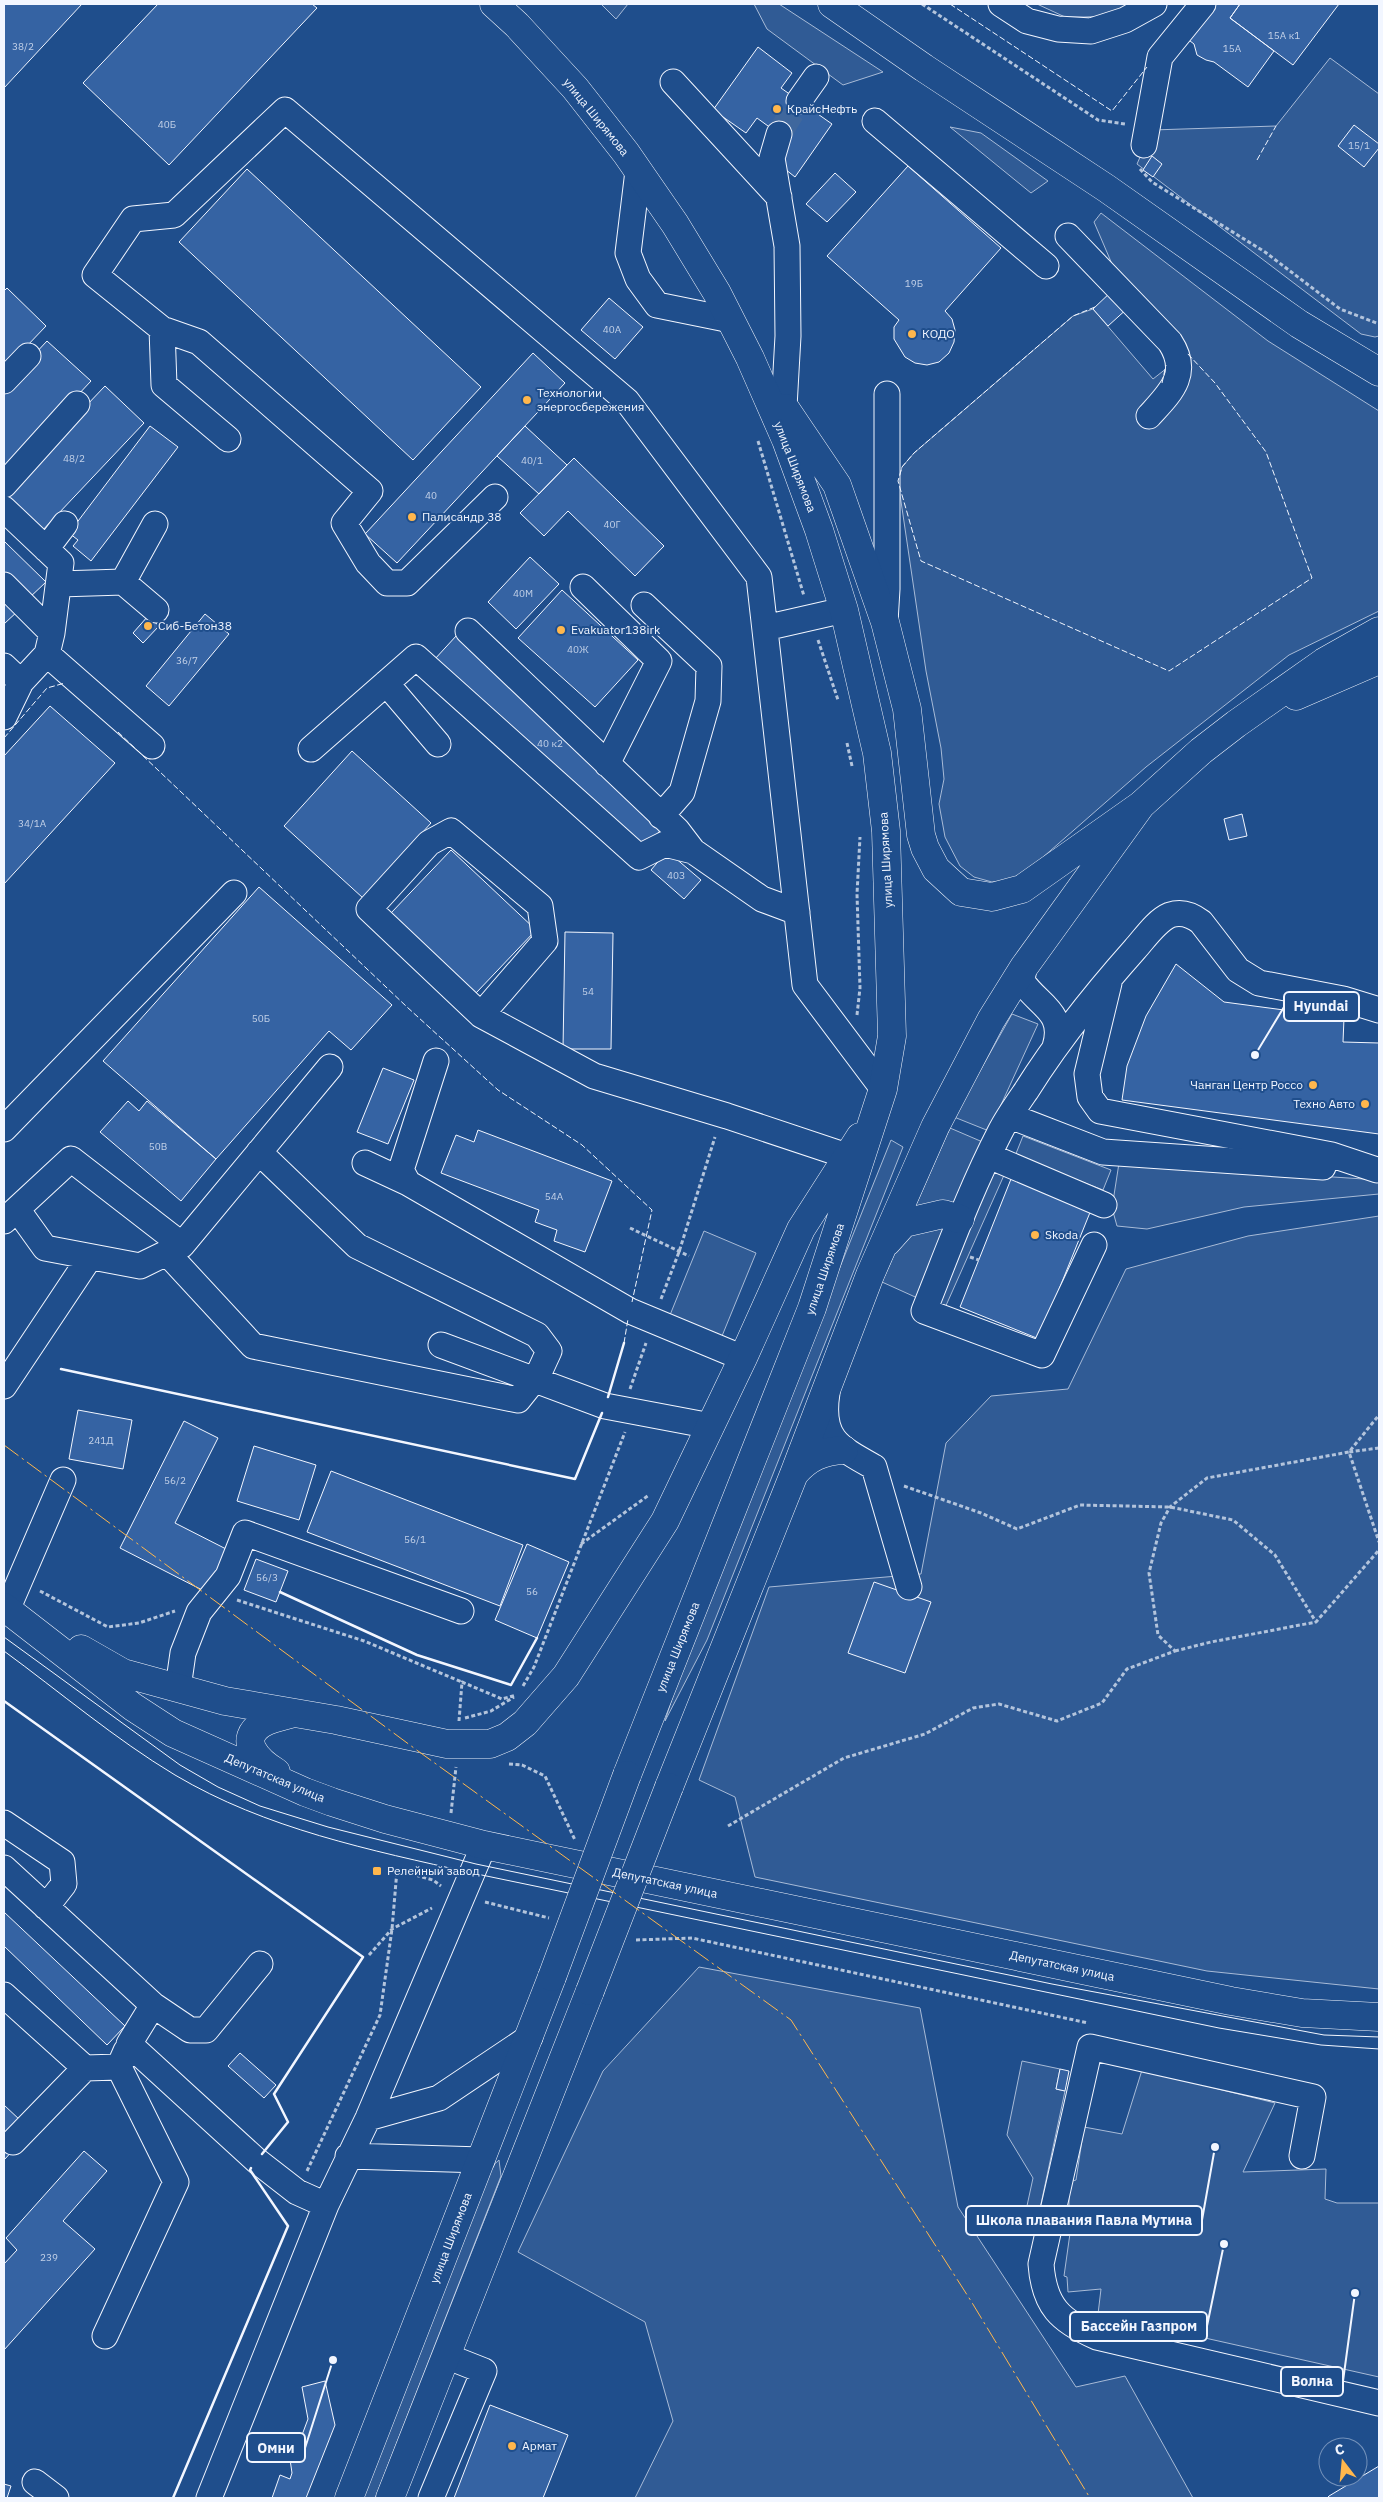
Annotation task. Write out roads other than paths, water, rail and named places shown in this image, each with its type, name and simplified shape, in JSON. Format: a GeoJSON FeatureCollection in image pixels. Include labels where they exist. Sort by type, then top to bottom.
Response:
{"type":"FeatureCollection","features":[{"type":"Feature","properties":{"kind":"main road","name":"улица Ширямова"},"geometry":{"type":"LineString","coordinates":[[349,2498],[530,2037],[627,1775],[812,1308],[883,1089],[892,1036],[886,831],[877,753],[863,684],[844,610],[786,440],[731,320],[676,224],[575,88],[517,25],[494,4]]}},
{"type":"Feature","properties":{"kind":"main road"},"geometry":{"type":"LineString","coordinates":[[832,4],[924,68],[1106,188],[1299,324],[1379,372]]}},
{"type":"Feature","properties":{"kind":"main road"},"geometry":{"type":"LineString","coordinates":[[750,358],[837,485],[885,622],[906,709],[921,835],[930,859],[952,887],[961,892],[983,897],[1001,896],[1022,888],[1141,805],[1201,751],[1236,724],[1324,662],[1379,631]]}},
{"type":"Feature","properties":{"kind":"main road"},"geometry":{"type":"LineString","coordinates":[[1236,724],[1376,664]]}},
{"type":"Feature","properties":{"kind":"main road"},"geometry":{"type":"LineString","coordinates":[[390,2498],[794,1474],[870,1275],[935,1127],[991,1020],[1024,967],[1141,805]]}},
{"type":"Feature","properties":{"kind":"main road"},"geometry":{"type":"LineString","coordinates":[[6,1607],[123,1673],[224,1701],[295,1713],[458,1732],[481,1745],[500,1740],[525,1723],[550,1697],[583,1651],[665,1521],[743,1358],[801,1229],[847,1156],[874,1118]]}},
{"type":"Feature","properties":{"kind":"main road"},"geometry":{"type":"LineString","coordinates":[[870,1275],[887,1242],[904,1223],[943,1214],[960,1218]]}},
{"type":"Feature","properties":{"kind":"main road"},"geometry":{"type":"LineString","coordinates":[[794,1474],[801,1465],[820,1453],[844,1450]]}},
{"type":"Feature","properties":{"kind":"main road","name":"Депутатская улица"},"geometry":{"type":"LineString","coordinates":[[6,1607],[155,1722],[305,1792],[384,1820],[484,1845],[1231,2001],[1302,2013],[1379,2017]]}},
{"type":"Feature","properties":{"kind":"main road"},"geometry":{"type":"LineString","coordinates":[[295,1713],[264,1722],[256,1728],[251,1748],[256,1759],[305,1792]]}},
{"type":"Feature","properties":{"kind":"main road"},"geometry":{"type":"LineString","coordinates":[[500,2114],[536,2128]]}},
{"type":"Feature","properties":{"kind":"street"},"geometry":{"type":"LineString","coordinates":[[1001,4],[1027,21],[1058,29],[1091,31],[1125,20],[1154,4]]}},
{"type":"Feature","properties":{"kind":"street"},"geometry":{"type":"LineString","coordinates":[[1143,145],[1160,57],[1203,4]]}},
{"type":"Feature","properties":{"kind":"street"},"geometry":{"type":"LineString","coordinates":[[799,102],[816,77]]}},
{"type":"Feature","properties":{"kind":"street"},"geometry":{"type":"LineString","coordinates":[[673,82],[778,197]]}},
{"type":"Feature","properties":{"kind":"street"},"geometry":{"type":"LineString","coordinates":[[495,496],[407,583],[387,583],[368,562],[344,523],[370,491],[199,342],[162,329],[96,275],[133,219],[174,215],[285,110],[627,401],[759,577],[805,985],[883,1089]]}},
{"type":"Feature","properties":{"kind":"street"},"geometry":{"type":"LineString","coordinates":[[875,121],[1046,266]]}},
{"type":"Feature","properties":{"kind":"street"},"geometry":{"type":"LineString","coordinates":[[778,134],[772,158],[787,246],[788,279],[784,407]]}},
{"type":"Feature","properties":{"kind":"street"},"geometry":{"type":"LineString","coordinates":[[638,171],[628,253],[638,279],[657,305],[731,320]]}},
{"type":"Feature","properties":{"kind":"street"},"geometry":{"type":"LineString","coordinates":[[1068,236],[1170,342],[1176,352],[1178,364],[1176,385],[1149,416]]}},
{"type":"Feature","properties":{"kind":"street"},"geometry":{"type":"LineString","coordinates":[[162,329],[164,385],[228,439]]}},
{"type":"Feature","properties":{"kind":"street"},"geometry":{"type":"LineString","coordinates":[[4,381],[28,356]]}},
{"type":"Feature","properties":{"kind":"street"},"geometry":{"type":"LineString","coordinates":[[885,622],[887,589],[887,394]]}},
{"type":"Feature","properties":{"kind":"street"},"geometry":{"type":"LineString","coordinates":[[4,485],[77,404]]}},
{"type":"Feature","properties":{"kind":"street"},"geometry":{"type":"LineString","coordinates":[[4,510],[62,563],[49,644],[12,674],[4,718]]}},
{"type":"Feature","properties":{"kind":"street"},"geometry":{"type":"LineString","coordinates":[[46,549],[64,524]]}},
{"type":"Feature","properties":{"kind":"street"},"geometry":{"type":"LineString","coordinates":[[123,582],[155,524]]}},
{"type":"Feature","properties":{"kind":"street"},"geometry":{"type":"LineString","coordinates":[[59,584],[123,582],[156,610]]}},
{"type":"Feature","properties":{"kind":"street"},"geometry":{"type":"LineString","coordinates":[[4,585],[49,644],[152,746]]}},
{"type":"Feature","properties":{"kind":"street"},"geometry":{"type":"LineString","coordinates":[[583,587],[659,661],[607,764]]}},
{"type":"Feature","properties":{"kind":"street"},"geometry":{"type":"LineString","coordinates":[[644,605],[709,666],[708,701],[682,792],[661,816]]}},
{"type":"Feature","properties":{"kind":"street"},"geometry":{"type":"LineString","coordinates":[[765,628],[844,610]]}},
{"type":"Feature","properties":{"kind":"street"},"geometry":{"type":"LineString","coordinates":[[468,631],[677,830],[693,851],[762,898],[797,912]]}},
{"type":"Feature","properties":{"kind":"street"},"geometry":{"type":"LineString","coordinates":[[311,749],[416,657],[639,857],[665,844],[693,851]]}},
{"type":"Feature","properties":{"kind":"street"},"geometry":{"type":"LineString","coordinates":[[386,683],[438,744]]}},
{"type":"Feature","properties":{"kind":"street"},"geometry":{"type":"LineString","coordinates":[[481,1015],[545,941],[540,906],[451,831],[429,843],[369,909],[481,1015],[594,1076],[847,1156]]}},
{"type":"Feature","properties":{"kind":"street"},"geometry":{"type":"LineString","coordinates":[[4,1129],[234,893]]}},
{"type":"Feature","properties":{"kind":"street"},"geometry":{"type":"LineString","coordinates":[[1094,1245],[1042,1355],[924,1311],[960,1218],[1010,1116],[1055,1047],[1111,976],[1160,922],[1170,915],[1184,913],[1194,916],[1202,922],[1238,970],[1259,983],[1344,999],[1379,1010]]}},
{"type":"Feature","properties":{"kind":"street"},"geometry":{"type":"LineString","coordinates":[[1024,967],[1022,981],[1047,1006],[1055,1021],[1058,1034],[1055,1047]]}},
{"type":"Feature","properties":{"kind":"street"},"geometry":{"type":"LineString","coordinates":[[1111,976],[1087,1074],[1090,1096],[1100,1111],[1332,1155],[1378,1170]]}},
{"type":"Feature","properties":{"kind":"street"},"geometry":{"type":"LineString","coordinates":[[408,1183],[401,1170],[436,1061]]}},
{"type":"Feature","properties":{"kind":"street"},"geometry":{"type":"LineString","coordinates":[[259,1152],[357,1246],[537,1335],[549,1351],[534,1380],[518,1400],[254,1346],[175,1249],[71,1159],[10,1215],[45,1248],[140,1266],[175,1249],[330,1067]]}},
{"type":"Feature","properties":{"kind":"street"},"geometry":{"type":"LineString","coordinates":[[1010,1116],[1103,1152],[1240,1163],[1378,1170]]}},
{"type":"Feature","properties":{"kind":"street"},"geometry":{"type":"LineString","coordinates":[[989,1156],[1104,1204]]}},
{"type":"Feature","properties":{"kind":"street"},"geometry":{"type":"LineString","coordinates":[[365,1164],[408,1183],[630,1311],[743,1358]]}},
{"type":"Feature","properties":{"kind":"street"},"geometry":{"type":"LineString","coordinates":[[4,1386],[90,1257]]}},
{"type":"Feature","properties":{"kind":"street"},"geometry":{"type":"LineString","coordinates":[[442,1346],[605,1406],[711,1426]]}},
{"type":"Feature","properties":{"kind":"street"},"geometry":{"type":"LineString","coordinates":[[829,1384],[824,1412],[825,1423],[844,1450],[874,1467],[909,1587]]}},
{"type":"Feature","properties":{"kind":"street"},"geometry":{"type":"LineString","coordinates":[[6,1607],[20,1580],[63,1480]]}},
{"type":"Feature","properties":{"kind":"street"},"geometry":{"type":"LineString","coordinates":[[178,1688],[184,1653],[199,1612],[228,1576],[245,1534],[461,1610]]}},
{"type":"Feature","properties":{"kind":"street"},"geometry":{"type":"LineString","coordinates":[[4,1823],[62,1862],[64,1884],[46,1907]]}},
{"type":"Feature","properties":{"kind":"street"},"geometry":{"type":"LineString","coordinates":[[209,2498],[326,2205],[368,2118],[484,1845]]}},
{"type":"Feature","properties":{"kind":"street"},"geometry":{"type":"LineString","coordinates":[[4,1868],[153,2004],[190,2030],[206,2030],[260,1964]]}},
{"type":"Feature","properties":{"kind":"street"},"geometry":{"type":"LineString","coordinates":[[4,1995],[84,2068]]}},
{"type":"Feature","properties":{"kind":"street"},"geometry":{"type":"LineString","coordinates":[[119,2066],[129,2044],[153,2004]]}},
{"type":"Feature","properties":{"kind":"street"},"geometry":{"type":"LineString","coordinates":[[368,2118],[439,2098],[530,2037]]}},
{"type":"Feature","properties":{"kind":"street"},"geometry":{"type":"LineString","coordinates":[[129,2044],[257,2161],[297,2192],[326,2205]]}},
{"type":"Feature","properties":{"kind":"street"},"geometry":{"type":"LineString","coordinates":[[1302,2156],[1314,2097],[1090,2047],[1041,2264],[1043,2287],[1054,2307],[1072,2326],[1097,2337],[1379,2403]]}},
{"type":"Feature","properties":{"kind":"street"},"geometry":{"type":"LineString","coordinates":[[13,2142],[84,2068],[119,2066]]}},
{"type":"Feature","properties":{"kind":"street"},"geometry":{"type":"LineString","coordinates":[[105,2336],[176,2182],[119,2066]]}},
{"type":"Feature","properties":{"kind":"street"},"geometry":{"type":"LineString","coordinates":[[348,2156],[482,2160]]}},
{"type":"Feature","properties":{"kind":"street"},"geometry":{"type":"LineString","coordinates":[[431,2498],[484,2371],[446,2356]]}},
{"type":"Feature","properties":{"kind":"street"},"geometry":{"type":"LineString","coordinates":[[35,2482],[56,2498]]}},
{"type":"Feature","properties":{"kind":"tunnel"},"geometry":{"type":"LineString","coordinates":[[779,134],[799,101]]}},
{"type":"Feature","properties":{"kind":"tram line"},"geometry":{"type":"LineString","coordinates":[[4,1637],[180,1765],[218,1787],[260,1806],[328,1827],[476,1864],[1052,1984],[1324,2035],[1379,2037]]}},
{"type":"Feature","properties":{"kind":"tram line"},"geometry":{"type":"LineString","coordinates":[[4,1651],[109,1731],[175,1775],[245,1810],[319,1836],[395,1856],[472,1873],[1219,2028],[1321,2045],[1379,2049]]}},
{"type":"Feature","properties":{"kind":"place","name":"КрайсНефть"},"geometry":{"type":"Point","coordinates":[777,109]}},
{"type":"Feature","properties":{"kind":"place","name":"КОДО"},"geometry":{"type":"Point","coordinates":[912,334]}},
{"type":"Feature","properties":{"kind":"place","name":"Технологии энергосбережения"},"geometry":{"type":"Point","coordinates":[527,400]}},
{"type":"Feature","properties":{"kind":"place","name":"Палисандр 38"},"geometry":{"type":"Point","coordinates":[412,517]}},
{"type":"Feature","properties":{"kind":"place","name":"Сиб-Бетон38"},"geometry":{"type":"Point","coordinates":[148,626]}},
{"type":"Feature","properties":{"kind":"place","name":"Evakuator138irk"},"geometry":{"type":"Point","coordinates":[561,630]}},
{"type":"Feature","properties":{"kind":"place","name":"Hyundai"},"geometry":{"type":"Point","coordinates":[1255,1055]}},
{"type":"Feature","properties":{"kind":"place","name":"Чанган Центр Россо"},"geometry":{"type":"Point","coordinates":[1313,1085]}},
{"type":"Feature","properties":{"kind":"place","name":"Техно Авто"},"geometry":{"type":"Point","coordinates":[1365,1104]}},
{"type":"Feature","properties":{"kind":"place","name":"Skoda"},"geometry":{"type":"Point","coordinates":[1035,1235]}},
{"type":"Feature","properties":{"kind":"place","name":"Релейный завод"},"geometry":{"type":"Point","coordinates":[377,1871]}},
{"type":"Feature","properties":{"kind":"place","name":"Школа плавания Павла Мутина"},"geometry":{"type":"Point","coordinates":[1215,2147]}},
{"type":"Feature","properties":{"kind":"place","name":"Бассейн Газпром"},"geometry":{"type":"Point","coordinates":[1224,2244]}},
{"type":"Feature","properties":{"kind":"place","name":"Волна"},"geometry":{"type":"Point","coordinates":[1355,2293]}},
{"type":"Feature","properties":{"kind":"place","name":"Омни"},"geometry":{"type":"Point","coordinates":[333,2360]}},
{"type":"Feature","properties":{"kind":"place","name":"Армат"},"geometry":{"type":"Point","coordinates":[512,2446]}}]}
